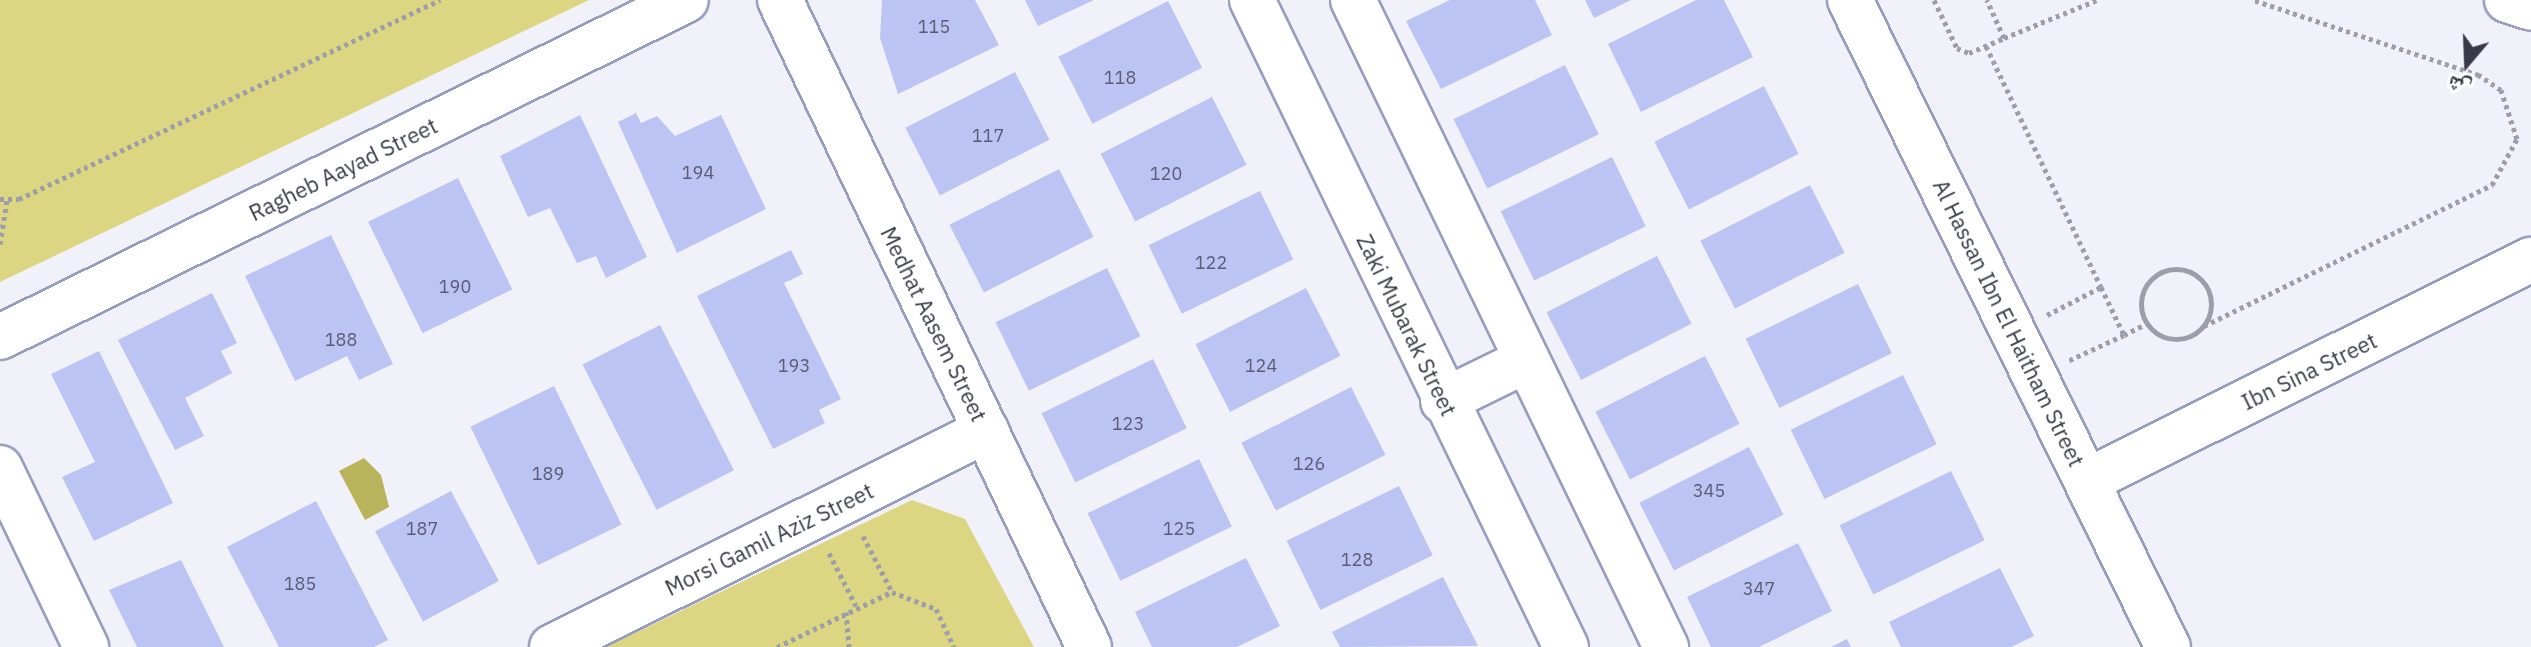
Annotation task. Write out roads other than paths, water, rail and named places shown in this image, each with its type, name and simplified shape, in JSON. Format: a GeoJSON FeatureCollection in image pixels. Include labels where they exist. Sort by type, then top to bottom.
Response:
{"type":"FeatureCollection","features":[{"type":"Feature","properties":{"kind":"street","name":"Ragheb Aayad Street"},"geometry":{"type":"LineString","coordinates":[[0,337],[686,0]]}},
{"type":"Feature","properties":{"kind":"street","name":"Medhat Aasem Street"},"geometry":{"type":"LineString","coordinates":[[780,0],[1089,647]]}},
{"type":"Feature","properties":{"kind":"street","name":"Zaki Mubarak Street"},"geometry":{"type":"LineString","coordinates":[[1252,0],[1443,401],[1566,647]]}},
{"type":"Feature","properties":{"kind":"street"},"geometry":{"type":"LineString","coordinates":[[1353,0],[1523,362],[1666,647]]}},
{"type":"Feature","properties":{"kind":"street"},"geometry":{"type":"LineString","coordinates":[[2507,0],[2531,8]]}},
{"type":"Feature","properties":{"kind":"street","name":"Al Hassan Ibn El Haitham Street"},"geometry":{"type":"LineString","coordinates":[[1855,2],[2168,647]]}},
{"type":"Feature","properties":{"kind":"street","name":"Ibn Sina Street"},"geometry":{"type":"LineString","coordinates":[[2087,481],[2531,260]]}},
{"type":"Feature","properties":{"kind":"street"},"geometry":{"type":"LineString","coordinates":[[1443,401],[1523,362]]}},
{"type":"Feature","properties":{"kind":"street","name":"Morsi Gamil Aziz Street"},"geometry":{"type":"LineString","coordinates":[[552,647],[986,431]]}},
{"type":"Feature","properties":{"kind":"street"},"geometry":{"type":"LineString","coordinates":[[0,468],[86,647]]}}]}
